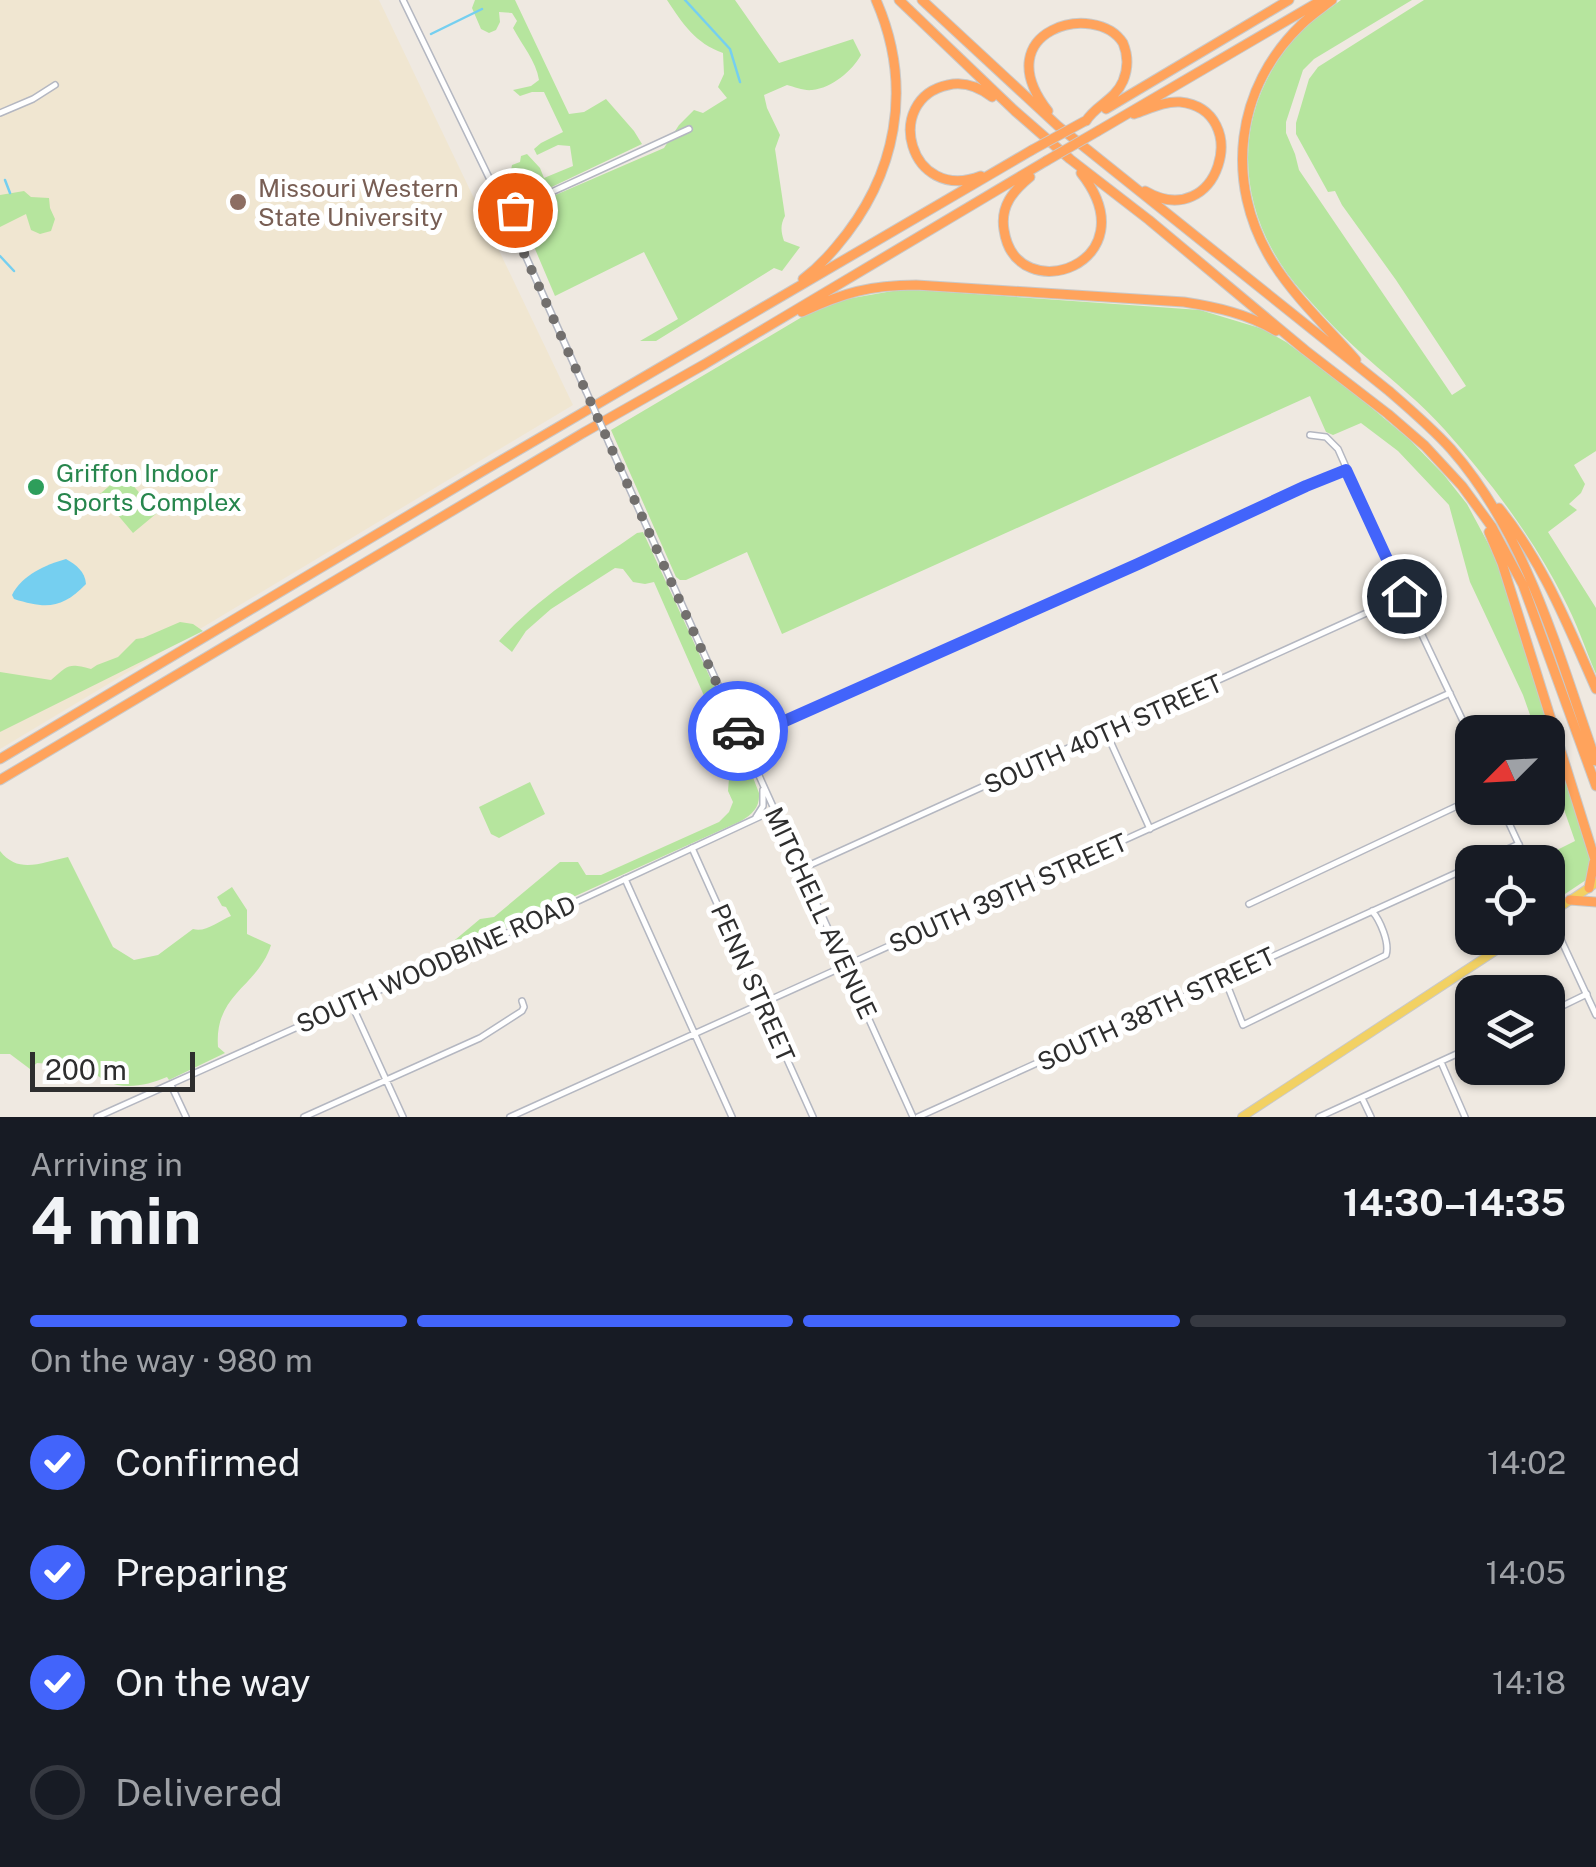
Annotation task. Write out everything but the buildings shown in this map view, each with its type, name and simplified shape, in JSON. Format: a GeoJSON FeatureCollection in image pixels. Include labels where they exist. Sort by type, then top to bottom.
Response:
{"type":"FeatureCollection","features":[{"type":"Feature","properties":{"kind":"highway"},"geometry":{"type":"LineString","coordinates":[[733,325],[810,274],[852,228],[877,187],[891,146],[896,80],[888,32],[876,0]]}},
{"type":"Feature","properties":{"kind":"highway"},"geometry":{"type":"LineString","coordinates":[[899,0],[1070,159],[1388,414],[1462,486],[1492,527],[1523,585],[1596,786]]}},
{"type":"Feature","properties":{"kind":"highway"},"geometry":{"type":"LineString","coordinates":[[922,0],[1058,126],[1432,428],[1514,526],[1539,565],[1596,690]]}},
{"type":"Feature","properties":{"kind":"highway"},"geometry":{"type":"LineString","coordinates":[[0,759],[1288,0]]}},
{"type":"Feature","properties":{"kind":"highway"},"geometry":{"type":"LineString","coordinates":[[0,780],[1322,0]]}},
{"type":"Feature","properties":{"kind":"highway"},"geometry":{"type":"LineString","coordinates":[[1332,0],[1292,34],[1260,82],[1245,125],[1243,185],[1251,218],[1274,265],[1371,378]]}},
{"type":"Feature","properties":{"kind":"highway"},"geometry":{"type":"LineString","coordinates":[[1058,126],[1034,90],[1029,56],[1040,30],[1054,19],[1076,13],[1100,18],[1115,30],[1127,57],[1125,76],[1114,96],[1085,121]]}},
{"type":"Feature","properties":{"kind":"highway"},"geometry":{"type":"LineString","coordinates":[[1015,111],[974,86],[940,87],[925,96],[915,110],[910,126],[911,144],[924,168],[946,180],[974,179],[1020,158]]}},
{"type":"Feature","properties":{"kind":"highway"},"geometry":{"type":"LineString","coordinates":[[1122,116],[1171,102],[1190,104],[1215,124],[1222,147],[1212,181],[1186,198],[1158,197],[1131,186]]}},
{"type":"Feature","properties":{"kind":"highway"},"geometry":{"type":"LineString","coordinates":[[1042,164],[1006,204],[1004,236],[1027,265],[1044,271],[1064,270],[1088,256],[1098,241],[1101,224],[1092,190],[1070,159]]}},
{"type":"Feature","properties":{"kind":"highway"},"geometry":{"type":"LineString","coordinates":[[754,334],[848,292],[916,284],[1205,305],[1265,324],[1305,350]]}},
{"type":"Feature","properties":{"kind":"highway"},"geometry":{"type":"LineString","coordinates":[[1467,470],[1524,563],[1596,761]]}},
{"type":"Feature","properties":{"kind":"highway"},"geometry":{"type":"LineString","coordinates":[[1462,486],[1502,563],[1595,861],[1592,886]]}},
{"type":"Feature","properties":{"kind":"highway"},"geometry":{"type":"LineString","coordinates":[[1570,900],[1596,902]]}},
{"type":"Feature","properties":{"kind":"main road"},"geometry":{"type":"LineString","coordinates":[[1565,903],[1592,886]]}},
{"type":"Feature","properties":{"kind":"main road"},"geometry":{"type":"LineString","coordinates":[[1242,1117],[1489,955]]}},
{"type":"Feature","properties":{"kind":"street","name":"MITCHELL AVENUE"},"geometry":{"type":"LineString","coordinates":[[404,0],[506,213],[916,1117]]}},
{"type":"Feature","properties":{"kind":"street"},"geometry":{"type":"LineString","coordinates":[[0,113],[55,85]]}},
{"type":"Feature","properties":{"kind":"street"},"geometry":{"type":"LineString","coordinates":[[506,213],[690,129]]}},
{"type":"Feature","properties":{"kind":"street"},"geometry":{"type":"LineString","coordinates":[[1310,435],[1326,436],[1334,444],[1460,715]]}},
{"type":"Feature","properties":{"kind":"street"},"geometry":{"type":"LineString","coordinates":[[742,740],[1346,470]]}},
{"type":"Feature","properties":{"kind":"street","name":"SOUTH 40TH STREET"},"geometry":{"type":"LineString","coordinates":[[801,870],[1404,596]]}},
{"type":"Feature","properties":{"kind":"street","name":"SOUTH 39TH STREET"},"geometry":{"type":"LineString","coordinates":[[510,1117],[1450,693]]}},
{"type":"Feature","properties":{"kind":"street"},"geometry":{"type":"LineString","coordinates":[[1106,732],[1150,829]]}},
{"type":"Feature","properties":{"kind":"street"},"geometry":{"type":"LineString","coordinates":[[755,819],[762,806],[764,786]]}},
{"type":"Feature","properties":{"kind":"street"},"geometry":{"type":"LineString","coordinates":[[1249,904],[1455,807]]}},
{"type":"Feature","properties":{"kind":"street","name":"SOUTH WOODBINE ROAD"},"geometry":{"type":"LineString","coordinates":[[97,1117],[774,810]]}},
{"type":"Feature","properties":{"kind":"street"},"geometry":{"type":"LineString","coordinates":[[1510,825],[1518,844]]}},
{"type":"Feature","properties":{"kind":"street","name":"PENN STREET"},"geometry":{"type":"LineString","coordinates":[[692,848],[814,1117]]}},
{"type":"Feature","properties":{"kind":"street","name":"SOUTH 38TH STREET"},"geometry":{"type":"LineString","coordinates":[[916,1117],[1455,873]]}},
{"type":"Feature","properties":{"kind":"street"},"geometry":{"type":"LineString","coordinates":[[625,879],[732,1117]]}},
{"type":"Feature","properties":{"kind":"street"},"geometry":{"type":"LineString","coordinates":[[1224,977],[1243,1025],[1386,954],[1389,951],[1372,911]]}},
{"type":"Feature","properties":{"kind":"street"},"geometry":{"type":"LineString","coordinates":[[1565,948],[1596,1015]]}},
{"type":"Feature","properties":{"kind":"street"},"geometry":{"type":"LineString","coordinates":[[1565,1005],[1587,994]]}},
{"type":"Feature","properties":{"kind":"street"},"geometry":{"type":"LineString","coordinates":[[304,1117],[480,1038],[522,1011],[522,1001]]}},
{"type":"Feature","properties":{"kind":"street"},"geometry":{"type":"LineString","coordinates":[[351,1002],[403,1117]]}},
{"type":"Feature","properties":{"kind":"street"},"geometry":{"type":"LineString","coordinates":[[1319,1117],[1455,1055]]}},
{"type":"Feature","properties":{"kind":"street"},"geometry":{"type":"LineString","coordinates":[[1441,1062],[1465,1117]]}},
{"type":"Feature","properties":{"kind":"street"},"geometry":{"type":"LineString","coordinates":[[171,1085],[186,1117]]}},
{"type":"Feature","properties":{"kind":"street"},"geometry":{"type":"LineString","coordinates":[[1362,1098],[1371,1117]]}},
{"type":"Feature","properties":{"kind":"shaded area","name":"Missouri Western State University"},"geometry":{"type":"Polygon","coordinates":[[[0,0],[379,0],[573,405],[0,749],[0,0]]]}},
{"type":"Feature","properties":{"kind":"green space"},"geometry":{"type":"Polygon","coordinates":[[[475,0],[515,0],[569,114],[584,112],[606,99],[642,144],[518,203],[513,194],[520,189],[505,180],[512,165],[527,154],[544,178],[573,166],[570,146],[558,145],[537,155],[534,149],[563,132],[544,92],[520,96],[513,90],[539,80],[513,28],[517,21],[512,13],[499,12],[500,22],[489,33],[481,29],[472,8],[475,0]]]}},
{"type":"Feature","properties":{"kind":"green space"},"geometry":{"type":"Polygon","coordinates":[[[667,0],[735,0],[779,63],[853,39],[861,55],[847,73],[827,86],[809,90],[787,85],[764,95],[780,135],[775,149],[785,216],[782,235],[784,241],[800,247],[782,271],[774,268],[656,341],[640,341],[678,319],[644,252],[555,296],[521,216],[530,206],[664,148],[694,110],[703,113],[727,98],[718,87],[724,74],[723,53],[697,38],[667,0]]]}},
{"type":"Feature","properties":{"kind":"green space"},"geometry":{"type":"Polygon","coordinates":[[[1341,0],[1412,0],[1314,59],[1303,70],[1286,133],[1299,170],[1452,395],[1466,386],[1335,191],[1328,192],[1296,134],[1309,79],[1318,67],[1424,0],[1596,0],[1596,451],[1574,465],[1585,484],[1569,504],[1577,510],[1548,532],[1596,608],[1596,674],[1551,574],[1494,489],[1436,420],[1350,343],[1311,302],[1281,264],[1264,233],[1248,167],[1258,101],[1272,69],[1294,39],[1341,0]]]}},
{"type":"Feature","properties":{"kind":"green space"},"geometry":{"type":"Polygon","coordinates":[[[24,191],[31,197],[49,198],[55,219],[51,231],[40,234],[31,230],[26,214],[0,227],[0,195],[24,191]]]}},
{"type":"Feature","properties":{"kind":"green space"},"geometry":{"type":"Polygon","coordinates":[[[904,289],[1200,310],[1263,329],[1286,342],[1410,440],[1467,504],[1497,560],[1545,715],[1530,715],[1470,582],[1449,505],[1398,451],[1361,423],[1333,435],[1326,432],[1310,396],[782,634],[747,552],[680,580],[611,430],[807,314],[847,299],[904,289]]]}},
{"type":"Feature","properties":{"kind":"green space"},"geometry":{"type":"Polygon","coordinates":[[[123,474],[157,513],[133,533],[100,494],[123,474]]]}},
{"type":"Feature","properties":{"kind":"green space"},"geometry":{"type":"Polygon","coordinates":[[[643,532],[737,736],[759,793],[757,806],[741,821],[452,952],[449,945],[480,919],[494,917],[560,862],[578,862],[586,875],[601,875],[719,822],[729,812],[733,802],[728,791],[729,778],[716,751],[716,723],[654,582],[633,582],[623,569],[615,568],[551,609],[526,631],[512,652],[499,641],[565,583],[643,532]]]}},
{"type":"Feature","properties":{"kind":"green space"},"geometry":{"type":"Polygon","coordinates":[[[180,622],[203,631],[0,732],[0,672],[51,680],[69,667],[91,669],[118,657],[136,639],[180,622]]]}},
{"type":"Feature","properties":{"kind":"green space"},"geometry":{"type":"Polygon","coordinates":[[[1565,778],[1591,862],[1589,878],[1565,894],[1565,846],[1575,841],[1565,812],[1565,778]]]}},
{"type":"Feature","properties":{"kind":"green space"},"geometry":{"type":"Polygon","coordinates":[[[530,782],[545,814],[499,838],[491,834],[479,807],[530,782]]]}},
{"type":"Feature","properties":{"kind":"green space"},"geometry":{"type":"Polygon","coordinates":[[[0,851],[23,865],[68,857],[113,947],[134,960],[158,955],[193,929],[207,928],[231,916],[217,897],[232,887],[247,910],[247,934],[271,945],[257,971],[223,1014],[218,1047],[225,1053],[169,1080],[167,1077],[125,1086],[106,1081],[90,1067],[37,1063],[30,1069],[10,1054],[0,1054],[0,851]]]}},
{"type":"Feature","properties":{"kind":"water"},"geometry":{"type":"Polygon","coordinates":[[[66,559],[85,579],[86,584],[77,592],[53,605],[14,599],[16,588],[28,576],[66,559]]]}},
{"type":"Feature","properties":{"kind":"waterway"},"geometry":{"type":"LineString","coordinates":[[685,0],[730,49],[740,82]]}},
{"type":"Feature","properties":{"kind":"waterway"},"geometry":{"type":"LineString","coordinates":[[431,34],[482,9]]}},
{"type":"Feature","properties":{"kind":"waterway"},"geometry":{"type":"LineString","coordinates":[[5,180],[10,193]]}},
{"type":"Feature","properties":{"kind":"waterway"},"geometry":{"type":"LineString","coordinates":[[0,256],[14,271]]}},
{"type":"Feature","properties":{"kind":"way so far"},"geometry":{"type":"LineString","coordinates":[[515,210],[506,213],[738,731]]}},
{"type":"Feature","properties":{"kind":"place","name":"Missouri Western State University"},"geometry":{"type":"Point","coordinates":[238,202]}},
{"type":"Feature","properties":{"kind":"place","name":"Griffon Indoor Sports Complex"},"geometry":{"type":"Point","coordinates":[36,487]}},
{"type":"Feature","properties":{"kind":"route"},"geometry":{"type":"LineString","coordinates":[[738,731],[742,740],[1346,470],[1404,596]]}}]}
